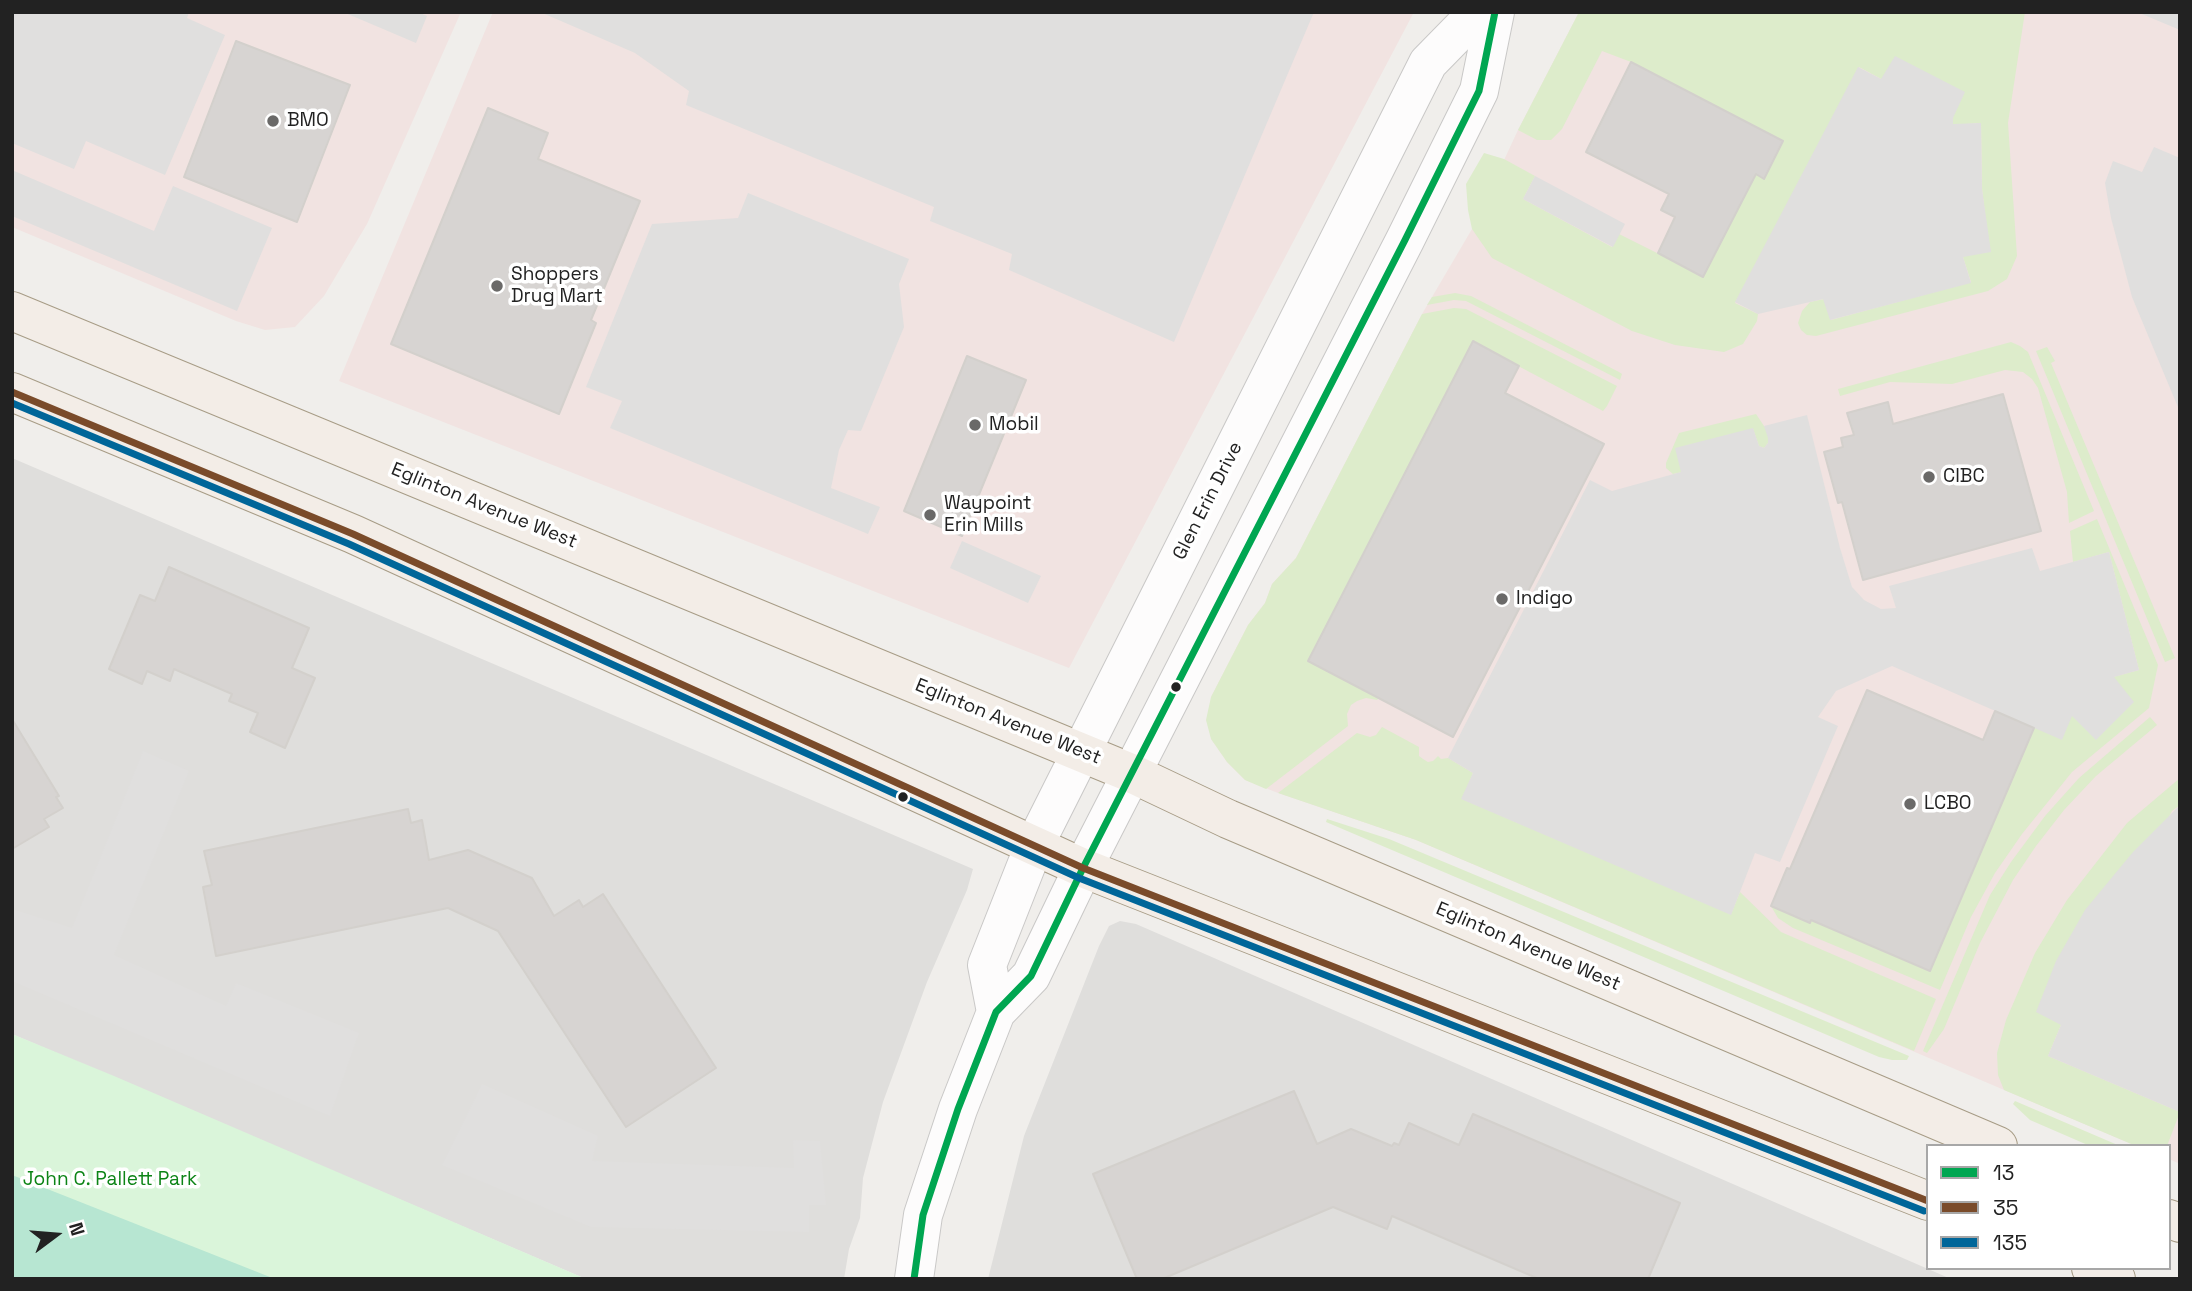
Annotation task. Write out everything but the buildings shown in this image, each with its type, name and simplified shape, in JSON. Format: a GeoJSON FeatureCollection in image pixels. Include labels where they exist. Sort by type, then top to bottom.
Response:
{"type":"FeatureCollection","features":[{"type":"Feature","properties":{"kind":"main road","name":"Eglinton Avenue West"},"geometry":{"type":"LineString","coordinates":[[12,311],[1131,773],[1240,825],[1993,1144]]}},
{"type":"Feature","properties":{"kind":"main road"},"geometry":{"type":"LineString","coordinates":[[12,392],[353,534],[1083,868],[1926,1200]]}},
{"type":"Feature","properties":{"kind":"main road"},"geometry":{"type":"LineString","coordinates":[[2096,1270],[2116,1279]]}},
{"type":"Feature","properties":{"kind":"street","name":"Glen Erin Drive"},"geometry":{"type":"LineString","coordinates":[[996,1012],[987,965],[1034,846],[1428,63],[1478,12]]}},
{"type":"Feature","properties":{"kind":"street"},"geometry":{"type":"LineString","coordinates":[[914,1279],[923,1215],[958,1109],[996,1012],[1031,976],[1131,773],[1373,305],[1479,91],[1495,12]]}},
{"type":"Feature","properties":{"kind":"shaded area"},"geometry":{"type":"Polygon","coordinates":[[[12,12],[461,12],[367,224],[324,296],[295,327],[265,330],[236,321],[12,227],[12,12]]]}},
{"type":"Feature","properties":{"kind":"shaded area"},"geometry":{"type":"Polygon","coordinates":[[[12,12],[189,12],[187,18],[225,35],[165,175],[86,141],[74,169],[12,143],[12,12]]]}},
{"type":"Feature","properties":{"kind":"shaded area"},"geometry":{"type":"Polygon","coordinates":[[[343,12],[418,12],[427,16],[416,43],[343,12]]]}},
{"type":"Feature","properties":{"kind":"shaded area"},"geometry":{"type":"Polygon","coordinates":[[[493,12],[1414,12],[1069,668],[339,381],[493,12]]]}},
{"type":"Feature","properties":{"kind":"shaded area"},"geometry":{"type":"Polygon","coordinates":[[[540,12],[1314,12],[1174,342],[1009,270],[1012,254],[930,221],[934,207],[686,105],[689,91],[635,53],[540,12]]]}},
{"type":"Feature","properties":{"kind":"shaded area"},"geometry":{"type":"Polygon","coordinates":[[[1579,12],[2180,12],[2180,1164],[2171,1160],[2171,1144],[2131,1144],[1416,840],[1245,780],[1227,762],[1211,739],[1211,697],[1248,625],[1265,603],[1272,584],[1296,558],[1422,314],[1472,229],[1518,130],[1579,12]]]}},
{"type":"Feature","properties":{"kind":"shaded area"},"geometry":{"type":"Polygon","coordinates":[[[2137,12],[2180,12],[2180,30],[2137,12]]]}},
{"type":"Feature","properties":{"kind":"shaded area"},"geometry":{"type":"Polygon","coordinates":[[[1895,56],[1965,92],[1953,118],[1953,124],[1981,123],[1982,189],[1991,252],[1963,257],[1971,283],[1830,320],[1823,299],[1758,314],[1735,302],[1858,67],[1881,79],[1895,56]]]}},
{"type":"Feature","properties":{"kind":"shaded area"},"geometry":{"type":"Polygon","coordinates":[[[2154,147],[2180,158],[2180,412],[2132,297],[2111,218],[2105,183],[2113,161],[2142,172],[2154,147]]]}},
{"type":"Feature","properties":{"kind":"shaded area"},"geometry":{"type":"Polygon","coordinates":[[[12,170],[154,231],[173,186],[272,228],[237,311],[12,216],[12,170]]]}},
{"type":"Feature","properties":{"kind":"shaded area"},"geometry":{"type":"Polygon","coordinates":[[[1535,176],[1625,224],[1613,247],[1523,199],[1535,176]]]}},
{"type":"Feature","properties":{"kind":"shaded area"},"geometry":{"type":"Polygon","coordinates":[[[748,193],[909,259],[899,284],[904,327],[861,431],[848,430],[839,450],[831,488],[880,507],[868,534],[610,428],[622,401],[586,387],[652,224],[738,218],[748,193]]]}},
{"type":"Feature","properties":{"kind":"shaded area"},"geometry":{"type":"Polygon","coordinates":[[[1807,415],[1852,587],[1864,600],[1881,609],[1896,608],[1889,586],[2032,548],[2040,571],[2109,552],[2139,670],[2114,677],[2134,702],[2096,740],[2072,716],[2062,740],[1892,666],[1836,691],[1818,717],[1838,726],[1780,862],[1755,853],[1731,915],[1461,799],[1473,773],[1448,758],[1590,480],[1612,491],[1681,472],[1675,448],[1753,428],[1759,446],[1764,448],[1768,438],[1764,426],[1807,415]]]}},
{"type":"Feature","properties":{"kind":"shaded area"},"geometry":{"type":"Polygon","coordinates":[[[12,458],[973,869],[967,890],[927,982],[883,1102],[863,1178],[860,1218],[849,1249],[844,1279],[586,1279],[12,1034],[12,458]]]}},
{"type":"Feature","properties":{"kind":"shaded area"},"geometry":{"type":"Polygon","coordinates":[[[962,541],[1041,576],[1028,603],[950,568],[962,541]]]}},
{"type":"Feature","properties":{"kind":"shaded area"},"geometry":{"type":"Polygon","coordinates":[[[143,751],[189,771],[114,955],[226,1006],[236,983],[359,1033],[330,1116],[12,981],[12,909],[72,928],[143,751]]]}},
{"type":"Feature","properties":{"kind":"shaded area"},"geometry":{"type":"Polygon","coordinates":[[[2180,805],[2180,1112],[2048,1056],[2061,1025],[2036,1012],[2056,961],[2085,910],[2133,852],[2180,805]]]}},
{"type":"Feature","properties":{"kind":"shaded area"},"geometry":{"type":"Polygon","coordinates":[[[1120,921],[1136,924],[1951,1279],[988,1279],[1024,1136],[1109,926],[1120,921]]]}},
{"type":"Feature","properties":{"kind":"shaded area"},"geometry":{"type":"Polygon","coordinates":[[[482,1084],[598,1136],[592,1161],[794,1168],[793,1140],[820,1141],[826,1205],[809,1205],[809,1232],[591,1227],[442,1165],[482,1084]]]}},
{"type":"Feature","properties":{"kind":"green space"},"geometry":{"type":"Polygon","coordinates":[[[1579,12],[2025,12],[2008,123],[2017,256],[2007,279],[1988,291],[1816,336],[1807,335],[1801,330],[1798,323],[1802,311],[1810,302],[1824,299],[1831,320],[1971,282],[1963,257],[1985,214],[1981,123],[1953,125],[1953,118],[1859,67],[1735,303],[1758,314],[1757,321],[1743,344],[1724,352],[1675,345],[1632,331],[1492,258],[1472,229],[1466,184],[1484,153],[1504,159],[1535,176],[1523,199],[1612,247],[1619,234],[1703,276],[1756,174],[1764,178],[1783,141],[1631,62],[1602,51],[1562,129],[1551,140],[1537,140],[1518,130],[1579,12]]]}},
{"type":"Feature","properties":{"kind":"green space"},"geometry":{"type":"Polygon","coordinates":[[[1455,293],[1471,296],[1619,372],[1622,374],[1620,380],[1466,301],[1454,300],[1427,305],[1432,297],[1455,293]]]}},
{"type":"Feature","properties":{"kind":"green space"},"geometry":{"type":"Polygon","coordinates":[[[1454,308],[1466,309],[1617,386],[1603,411],[1473,342],[1308,661],[1379,698],[1366,698],[1351,705],[1347,714],[1348,726],[1266,789],[1245,780],[1227,762],[1211,739],[1206,720],[1211,697],[1248,625],[1265,603],[1272,584],[1296,558],[1422,314],[1454,308]]]}},
{"type":"Feature","properties":{"kind":"green space"},"geometry":{"type":"Polygon","coordinates":[[[2011,342],[2028,352],[2094,511],[2069,523],[2067,492],[2038,388],[2023,372],[2005,370],[1952,384],[1890,382],[1840,396],[1838,389],[2011,342]]]}},
{"type":"Feature","properties":{"kind":"green space"},"geometry":{"type":"Polygon","coordinates":[[[2047,347],[2055,361],[2051,363],[2175,658],[2165,662],[2036,351],[2047,347]]]}},
{"type":"Feature","properties":{"kind":"green space"},"geometry":{"type":"Polygon","coordinates":[[[1756,414],[1768,432],[1768,443],[1764,448],[1759,446],[1753,429],[1676,449],[1682,472],[1673,474],[1666,468],[1679,433],[1756,414]]]}},
{"type":"Feature","properties":{"kind":"green space"},"geometry":{"type":"Polygon","coordinates":[[[2097,519],[2158,665],[2149,708],[2072,772],[2022,834],[1995,873],[1971,917],[1940,990],[1793,928],[1778,918],[1771,906],[1809,923],[1811,920],[1930,971],[2034,728],[2073,715],[2113,677],[2139,670],[2109,552],[2073,562],[2070,531],[2097,519]]]}},
{"type":"Feature","properties":{"kind":"green space"},"geometry":{"type":"Polygon","coordinates":[[[2150,717],[2157,725],[2096,776],[2064,810],[2036,846],[2013,880],[1980,943],[1944,1029],[1927,1053],[1923,1051],[1990,895],[2011,862],[2045,816],[2079,778],[2150,717]]]}},
{"type":"Feature","properties":{"kind":"green space"},"geometry":{"type":"Polygon","coordinates":[[[1382,727],[1419,747],[1419,756],[1428,762],[1438,756],[1441,759],[1448,758],[1473,773],[1462,799],[1731,914],[1740,892],[1781,932],[1936,999],[1914,1051],[1416,840],[1278,793],[1357,733],[1370,737],[1376,735],[1382,727]]]}},
{"type":"Feature","properties":{"kind":"green space"},"geometry":{"type":"Polygon","coordinates":[[[2180,778],[2180,805],[2172,811],[2061,1025],[2048,1056],[2180,1112],[2168,1144],[2131,1144],[2004,1090],[1998,1075],[1997,1053],[2006,1020],[2035,953],[2067,900],[2127,823],[2180,778]]]}},
{"type":"Feature","properties":{"kind":"green space"},"geometry":{"type":"Polygon","coordinates":[[[1327,819],[1389,839],[1909,1056],[1907,1060],[1879,1057],[1326,822],[1327,819]]]}},
{"type":"Feature","properties":{"kind":"green space","name":"John C. Pallett Park"},"geometry":{"type":"Polygon","coordinates":[[[12,1034],[114,1076],[586,1279],[12,1279],[12,1034]]]}},
{"type":"Feature","properties":{"kind":"green space"},"geometry":{"type":"Polygon","coordinates":[[[2015,1101],[2115,1144],[2085,1144],[2030,1120],[2013,1104],[2015,1101]]]}},
{"type":"Feature","properties":{"kind":"green space"},"geometry":{"type":"Polygon","coordinates":[[[12,1175],[275,1279],[12,1279],[12,1175]]]}},
{"type":"Feature","properties":{"kind":"transit line","name":"13"},"geometry":{"type":"LineString","coordinates":[[914,1279],[923,1215],[958,1109],[996,1012],[1031,976],[1083,868],[1405,240],[1479,91],[1495,12]]}},
{"type":"Feature","properties":{"kind":"transit line","name":"35"},"geometry":{"type":"LineString","coordinates":[[12,392],[353,534],[1083,868],[1926,1200]]}},
{"type":"Feature","properties":{"kind":"transit line","name":"135"},"geometry":{"type":"LineString","coordinates":[[12,403],[349,544],[1079,878],[1924,1211]]}},
{"type":"Feature","properties":{"kind":"place","name":"BMO"},"geometry":{"type":"Point","coordinates":[273,121]}},
{"type":"Feature","properties":{"kind":"place","name":"Shoppers Drug Mart"},"geometry":{"type":"Point","coordinates":[497,286]}},
{"type":"Feature","properties":{"kind":"place","name":"Mobil"},"geometry":{"type":"Point","coordinates":[975,425]}},
{"type":"Feature","properties":{"kind":"place","name":"CIBC"},"geometry":{"type":"Point","coordinates":[1929,477]}},
{"type":"Feature","properties":{"kind":"place","name":"Waypoint Erin Mills"},"geometry":{"type":"Point","coordinates":[930,515]}},
{"type":"Feature","properties":{"kind":"place","name":"Indigo"},"geometry":{"type":"Point","coordinates":[1502,599]}},
{"type":"Feature","properties":{"kind":"place","name":"LCBO"},"geometry":{"type":"Point","coordinates":[1910,804]}}]}
